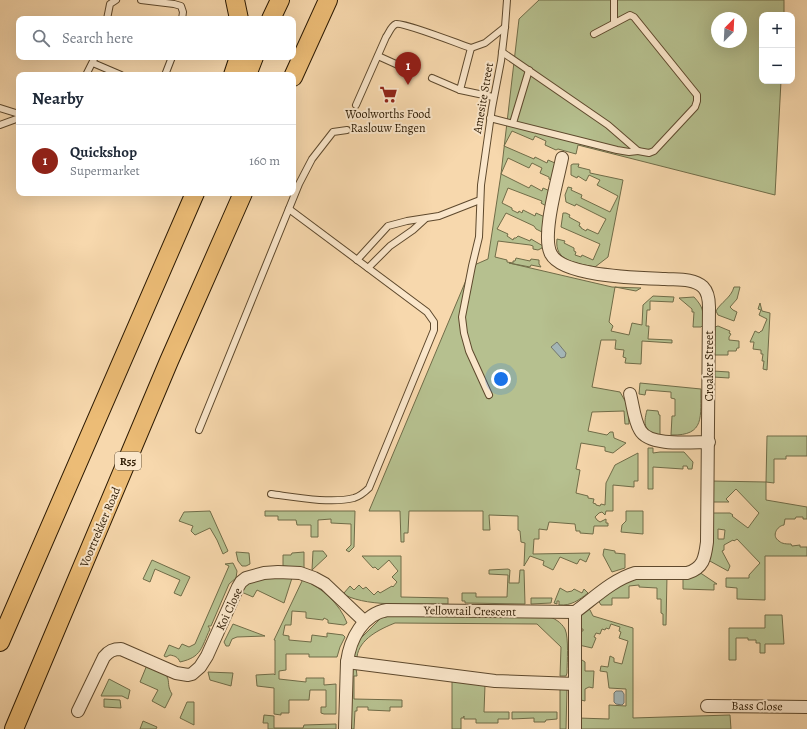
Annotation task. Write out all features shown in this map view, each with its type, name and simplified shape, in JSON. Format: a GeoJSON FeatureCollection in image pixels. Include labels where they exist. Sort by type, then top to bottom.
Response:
{"type":"FeatureCollection","features":[{"type":"Feature","properties":{"kind":"main road"},"geometry":{"type":"LineString","coordinates":[[235,0],[238,16]]}},
{"type":"Feature","properties":{"kind":"main road"},"geometry":{"type":"LineString","coordinates":[[272,16],[280,0]]}},
{"type":"Feature","properties":{"kind":"main road"},"geometry":{"type":"LineString","coordinates":[[295,72],[328,0]]}},
{"type":"Feature","properties":{"kind":"main road"},"geometry":{"type":"LineString","coordinates":[[234,72],[238,60]]}},
{"type":"Feature","properties":{"kind":"main road"},"geometry":{"type":"LineString","coordinates":[[248,72],[253,60]]}},
{"type":"Feature","properties":{"kind":"main road"},"geometry":{"type":"LineString","coordinates":[[177,234],[190,196]]}},
{"type":"Feature","properties":{"kind":"main road"},"geometry":{"type":"LineString","coordinates":[[0,642],[194,196]]}},
{"type":"Feature","properties":{"kind":"main road","name":"Voortrekker Road"},"geometry":{"type":"LineString","coordinates":[[14,729],[169,361],[242,196]]}},
{"type":"Feature","properties":{"kind":"street","name":"Croaker Street"},"geometry":{"type":"LineString","coordinates":[[562,158],[548,227],[548,243],[551,254],[557,261],[567,267],[616,276],[693,282],[705,289],[709,307],[709,442],[707,542],[705,556],[702,562],[693,571],[687,573],[635,573],[627,575],[575,612]]}},
{"type":"Feature","properties":{"kind":"street"},"geometry":{"type":"LineString","coordinates":[[630,394],[640,430],[648,438],[667,442],[709,442]]}},
{"type":"Feature","properties":{"kind":"street","name":"Koi Close"},"geometry":{"type":"LineString","coordinates":[[78,711],[104,657],[112,650],[121,649],[176,673],[188,675],[192,674],[207,656],[238,587],[246,578],[253,575],[278,572],[300,574],[314,578],[325,584],[364,622]]}},
{"type":"Feature","properties":{"kind":"street","name":"Yellowtail Crescent"},"geometry":{"type":"LineString","coordinates":[[345,729],[348,651],[364,622],[373,614],[387,610],[575,612]]}},
{"type":"Feature","properties":{"kind":"street"},"geometry":{"type":"LineString","coordinates":[[575,612],[575,729]]}},
{"type":"Feature","properties":{"kind":"street"},"geometry":{"type":"LineString","coordinates":[[347,662],[494,681],[575,684]]}},
{"type":"Feature","properties":{"kind":"street","name":"Bass Close"},"geometry":{"type":"LineString","coordinates":[[707,706],[807,707]]}},
{"type":"Feature","properties":{"kind":"lane"},"geometry":{"type":"LineString","coordinates":[[108,16],[110,4],[116,0]]}},
{"type":"Feature","properties":{"kind":"lane"},"geometry":{"type":"LineString","coordinates":[[141,0],[181,6],[182,16]]}},
{"type":"Feature","properties":{"kind":"lane","name":"Amesite Street"},"geometry":{"type":"LineString","coordinates":[[489,395],[469,351],[464,333],[462,317],[470,273],[479,237],[480,200],[493,97],[502,52],[507,0]]}},
{"type":"Feature","properties":{"kind":"lane"},"geometry":{"type":"LineString","coordinates":[[614,0],[614,23]]}},
{"type":"Feature","properties":{"kind":"lane"},"geometry":{"type":"LineString","coordinates":[[490,118],[617,150],[649,153],[654,151],[695,107],[697,94],[638,20],[630,16],[594,34]]}},
{"type":"Feature","properties":{"kind":"lane"},"geometry":{"type":"LineString","coordinates":[[356,105],[392,26],[396,24],[411,27],[472,48],[484,43],[505,27]]}},
{"type":"Feature","properties":{"kind":"lane"},"geometry":{"type":"LineString","coordinates":[[460,90],[472,48]]}},
{"type":"Feature","properties":{"kind":"lane"},"geometry":{"type":"LineString","coordinates":[[502,52],[608,125],[638,151]]}},
{"type":"Feature","properties":{"kind":"lane"},"geometry":{"type":"LineString","coordinates":[[378,56],[398,65]]}},
{"type":"Feature","properties":{"kind":"lane"},"geometry":{"type":"LineString","coordinates":[[88,72],[94,60],[116,72]]}},
{"type":"Feature","properties":{"kind":"lane"},"geometry":{"type":"LineString","coordinates":[[166,72],[171,60]]}},
{"type":"Feature","properties":{"kind":"lane"},"geometry":{"type":"LineString","coordinates":[[513,123],[529,70]]}},
{"type":"Feature","properties":{"kind":"lane"},"geometry":{"type":"LineString","coordinates":[[432,78],[460,90],[493,97]]}},
{"type":"Feature","properties":{"kind":"lane"},"geometry":{"type":"LineString","coordinates":[[0,108],[16,113]]}},
{"type":"Feature","properties":{"kind":"lane"},"geometry":{"type":"LineString","coordinates":[[0,125],[16,119]]}},
{"type":"Feature","properties":{"kind":"lane"},"geometry":{"type":"LineString","coordinates":[[296,192],[312,159],[333,132],[347,130]]}},
{"type":"Feature","properties":{"kind":"lane"},"geometry":{"type":"LineString","coordinates":[[199,430],[294,196]]}},
{"type":"Feature","properties":{"kind":"lane"},"geometry":{"type":"LineString","coordinates":[[358,260],[388,226],[407,221],[439,216],[480,200]]}},
{"type":"Feature","properties":{"kind":"lane"},"geometry":{"type":"LineString","coordinates":[[271,494],[316,499],[355,498],[369,488],[375,477],[434,330],[434,322],[427,312],[289,209]]}},
{"type":"Feature","properties":{"kind":"lane"},"geometry":{"type":"LineString","coordinates":[[368,268],[390,246],[413,230],[424,219]]}},
{"type":"Feature","properties":{"kind":"green space"},"geometry":{"type":"Polygon","coordinates":[[[539,0],[784,0],[784,12],[759,12],[759,84],[781,84],[775,195],[578,145],[576,154],[558,149],[556,150],[545,145],[546,141],[535,136],[533,140],[512,131],[504,145],[519,19],[539,0]]]}},
{"type":"Feature","properties":{"kind":"green space"},"geometry":{"type":"Polygon","coordinates":[[[504,146],[534,159],[535,157],[547,163],[548,160],[555,163],[557,165],[553,181],[549,179],[549,177],[540,173],[542,168],[532,163],[529,168],[508,158],[501,174],[504,146]]]}},
{"type":"Feature","properties":{"kind":"green space"},"geometry":{"type":"Polygon","coordinates":[[[579,164],[578,167],[590,170],[590,173],[623,180],[608,257],[595,267],[574,262],[563,257],[559,253],[557,247],[557,239],[565,241],[564,243],[574,248],[574,251],[576,252],[575,255],[581,257],[582,255],[593,260],[600,244],[561,227],[563,213],[570,215],[569,217],[580,223],[579,226],[586,231],[587,229],[598,234],[606,219],[576,204],[575,206],[566,202],[565,195],[568,187],[572,188],[571,190],[582,195],[581,198],[610,212],[618,196],[597,185],[600,180],[589,175],[586,181],[578,176],[577,178],[571,175],[571,165],[579,164]]]}},
{"type":"Feature","properties":{"kind":"green space"},"geometry":{"type":"Polygon","coordinates":[[[501,174],[529,188],[531,185],[542,191],[543,188],[550,191],[548,207],[541,203],[542,201],[508,188],[502,203],[518,213],[519,211],[522,213],[523,210],[535,216],[536,213],[545,217],[544,233],[536,229],[534,226],[506,213],[497,229],[508,234],[507,236],[513,240],[518,236],[530,241],[531,239],[543,246],[538,250],[533,249],[533,246],[530,245],[498,241],[495,257],[513,263],[516,258],[530,261],[531,259],[539,260],[541,267],[531,265],[530,267],[509,263],[615,287],[609,322],[613,326],[611,331],[629,335],[632,323],[642,325],[643,305],[653,296],[674,297],[673,302],[650,301],[650,310],[647,310],[646,326],[649,326],[648,339],[672,340],[672,343],[642,341],[641,364],[625,363],[626,358],[623,357],[624,350],[615,349],[616,340],[601,340],[592,387],[620,392],[628,406],[629,424],[625,424],[624,411],[592,412],[588,431],[607,435],[610,432],[613,432],[614,438],[626,443],[613,453],[605,451],[605,447],[581,443],[576,469],[580,470],[576,493],[594,499],[593,503],[596,505],[605,505],[606,483],[615,465],[638,453],[638,481],[634,481],[634,487],[613,485],[613,511],[606,511],[605,515],[602,512],[599,513],[595,517],[600,522],[606,519],[608,526],[594,526],[593,534],[580,533],[580,531],[576,531],[575,524],[549,522],[547,530],[539,529],[539,539],[534,539],[533,554],[590,553],[586,562],[580,559],[577,564],[560,557],[553,570],[543,565],[544,561],[530,556],[524,566],[525,543],[521,542],[520,531],[518,530],[518,516],[489,515],[490,530],[483,530],[483,511],[409,511],[408,533],[404,533],[404,542],[401,542],[400,511],[369,511],[472,266],[488,259],[501,174]]]}},
{"type":"Feature","properties":{"kind":"green space"},"geometry":{"type":"Polygon","coordinates":[[[616,287],[641,288],[636,291],[616,287]]]}},
{"type":"Feature","properties":{"kind":"green space"},"geometry":{"type":"Polygon","coordinates":[[[734,287],[740,287],[737,299],[730,307],[737,312],[734,321],[718,315],[716,311],[731,294],[734,287]]]}},
{"type":"Feature","properties":{"kind":"green space"},"geometry":{"type":"Polygon","coordinates":[[[694,297],[700,304],[702,310],[703,325],[701,327],[693,327],[694,312],[692,312],[692,309],[679,298],[694,297]]]}},
{"type":"Feature","properties":{"kind":"green space"},"geometry":{"type":"Polygon","coordinates":[[[760,303],[762,311],[770,313],[767,370],[763,369],[764,361],[762,361],[763,354],[761,354],[761,350],[753,349],[754,342],[750,342],[755,331],[759,333],[762,331],[767,319],[759,315],[761,310],[758,309],[760,303]]]}},
{"type":"Feature","properties":{"kind":"green space"},"geometry":{"type":"Polygon","coordinates":[[[718,326],[730,331],[729,333],[731,334],[729,340],[739,341],[739,348],[737,348],[736,351],[728,351],[728,355],[714,355],[715,327],[718,326]]]}},
{"type":"Feature","properties":{"kind":"green space"},"geometry":{"type":"Polygon","coordinates":[[[713,371],[729,372],[729,378],[713,377],[713,371]]]}},
{"type":"Feature","properties":{"kind":"green space"},"geometry":{"type":"Polygon","coordinates":[[[640,383],[701,389],[700,416],[696,428],[690,432],[671,435],[672,416],[675,416],[675,399],[671,398],[671,392],[646,390],[645,395],[639,394],[640,383]]]}},
{"type":"Feature","properties":{"kind":"green space"},"geometry":{"type":"Polygon","coordinates":[[[647,410],[658,411],[660,415],[660,436],[651,432],[646,427],[645,420],[647,410]]]}},
{"type":"Feature","properties":{"kind":"green space"},"geometry":{"type":"Polygon","coordinates":[[[767,436],[807,436],[807,456],[786,456],[786,459],[774,459],[774,483],[766,482],[767,436]]]}},
{"type":"Feature","properties":{"kind":"green space"},"geometry":{"type":"Polygon","coordinates":[[[648,448],[653,448],[653,453],[684,452],[693,462],[692,469],[688,469],[687,466],[683,466],[683,469],[653,467],[653,489],[648,489],[648,448]]]}},
{"type":"Feature","properties":{"kind":"green space"},"geometry":{"type":"Polygon","coordinates":[[[711,481],[766,482],[766,500],[807,507],[807,519],[803,519],[803,517],[796,517],[795,519],[785,519],[784,525],[777,529],[775,537],[782,543],[791,544],[792,546],[800,545],[800,547],[807,547],[807,556],[765,556],[765,600],[737,599],[737,588],[726,587],[726,578],[749,578],[749,575],[760,563],[737,539],[724,545],[724,550],[722,551],[730,566],[728,571],[708,560],[711,513],[730,513],[748,528],[759,513],[736,489],[726,499],[729,502],[711,502],[711,481]],[[718,529],[718,539],[724,539],[725,530],[718,529]]]}},
{"type":"Feature","properties":{"kind":"green space"},"geometry":{"type":"Polygon","coordinates":[[[210,511],[228,551],[223,554],[210,528],[195,535],[191,531],[193,526],[179,521],[184,512],[210,511]]]}},
{"type":"Feature","properties":{"kind":"green space"},"geometry":{"type":"Polygon","coordinates":[[[265,511],[355,511],[354,547],[349,552],[346,550],[351,545],[351,524],[331,523],[331,519],[318,520],[318,537],[311,537],[311,525],[297,525],[296,520],[278,520],[278,516],[265,516],[265,511]]]}},
{"type":"Feature","properties":{"kind":"green space"},"geometry":{"type":"Polygon","coordinates":[[[626,511],[643,511],[643,534],[621,532],[622,525],[626,521],[626,511]]]}},
{"type":"Feature","properties":{"kind":"green space"},"geometry":{"type":"Polygon","coordinates":[[[604,549],[615,551],[615,553],[625,554],[625,568],[612,572],[603,555],[604,549]]]}},
{"type":"Feature","properties":{"kind":"green space"},"geometry":{"type":"Polygon","coordinates":[[[313,551],[323,551],[327,556],[312,570],[313,551]]]}},
{"type":"Feature","properties":{"kind":"green space"},"geometry":{"type":"Polygon","coordinates":[[[236,552],[249,553],[250,564],[242,566],[238,561],[236,552]]]}},
{"type":"Feature","properties":{"kind":"green space"},"geometry":{"type":"Polygon","coordinates":[[[304,552],[304,568],[283,566],[283,555],[304,552]]]}},
{"type":"Feature","properties":{"kind":"green space"},"geometry":{"type":"Polygon","coordinates":[[[362,556],[401,556],[401,597],[448,598],[448,604],[395,604],[368,602],[345,595],[344,593],[350,586],[354,590],[359,585],[363,589],[366,587],[374,595],[378,591],[380,593],[392,586],[393,587],[397,582],[392,577],[398,571],[389,560],[378,570],[375,567],[373,568],[362,556]]]}},
{"type":"Feature","properties":{"kind":"green space"},"geometry":{"type":"Polygon","coordinates":[[[152,560],[190,577],[181,596],[174,593],[180,580],[155,569],[150,582],[143,579],[152,560]]]}},
{"type":"Feature","properties":{"kind":"green space"},"geometry":{"type":"Polygon","coordinates":[[[233,563],[237,571],[236,578],[229,584],[211,626],[208,626],[210,629],[200,651],[193,657],[180,662],[175,656],[164,656],[169,645],[179,649],[182,644],[189,647],[195,644],[229,566],[225,564],[233,563]]]}},
{"type":"Feature","properties":{"kind":"green space"},"geometry":{"type":"Polygon","coordinates":[[[489,570],[510,570],[509,583],[519,583],[520,570],[524,570],[525,604],[465,603],[465,601],[462,601],[462,593],[476,593],[476,597],[507,597],[508,575],[489,574],[489,570]]]}},
{"type":"Feature","properties":{"kind":"green space"},"geometry":{"type":"Polygon","coordinates":[[[699,572],[717,584],[714,584],[714,590],[683,589],[683,576],[699,572]]]}},
{"type":"Feature","properties":{"kind":"green space"},"geometry":{"type":"Polygon","coordinates":[[[667,576],[666,625],[663,625],[661,599],[657,599],[657,588],[639,587],[639,585],[629,586],[629,598],[612,598],[612,605],[601,605],[598,600],[625,580],[667,576]]]}},
{"type":"Feature","properties":{"kind":"green space"},"geometry":{"type":"Polygon","coordinates":[[[261,577],[292,578],[284,603],[257,590],[253,597],[239,591],[246,582],[261,577]]]}},
{"type":"Feature","properties":{"kind":"green space"},"geometry":{"type":"Polygon","coordinates":[[[303,579],[330,597],[340,609],[347,623],[344,625],[328,623],[328,620],[324,618],[323,620],[306,618],[306,612],[292,611],[291,625],[285,625],[283,635],[289,636],[289,640],[311,642],[312,635],[327,637],[327,633],[343,635],[345,637],[337,657],[309,657],[309,654],[286,654],[286,670],[279,671],[279,679],[306,682],[306,678],[324,678],[324,685],[336,684],[336,714],[321,713],[321,707],[326,707],[326,690],[310,690],[309,700],[289,700],[289,713],[281,713],[281,715],[274,714],[274,688],[257,686],[256,675],[275,675],[274,640],[303,579]]]}},
{"type":"Feature","properties":{"kind":"green space"},"geometry":{"type":"Polygon","coordinates":[[[560,588],[567,592],[574,589],[582,593],[584,589],[588,593],[571,603],[559,605],[559,601],[557,601],[557,604],[554,603],[560,588]]]}},
{"type":"Feature","properties":{"kind":"green space"},"geometry":{"type":"Polygon","coordinates":[[[531,598],[552,598],[551,603],[531,604],[531,598]]]}},
{"type":"Feature","properties":{"kind":"green space"},"geometry":{"type":"Polygon","coordinates":[[[587,607],[593,616],[633,628],[633,718],[730,715],[731,729],[578,729],[578,718],[609,719],[609,705],[626,706],[626,689],[609,688],[607,672],[600,671],[601,666],[608,667],[610,656],[614,658],[614,662],[622,664],[628,641],[619,638],[621,632],[619,631],[620,627],[611,624],[609,629],[602,629],[600,634],[596,633],[594,637],[596,638],[592,648],[579,645],[581,631],[583,631],[583,629],[579,629],[581,615],[587,607]]]}},
{"type":"Feature","properties":{"kind":"green space"},"geometry":{"type":"Polygon","coordinates":[[[394,615],[550,617],[561,624],[565,629],[568,650],[566,676],[560,676],[561,647],[537,624],[395,623],[383,628],[371,636],[362,645],[357,657],[352,656],[354,645],[381,618],[394,615]]]}},
{"type":"Feature","properties":{"kind":"green space"},"geometry":{"type":"Polygon","coordinates":[[[765,615],[782,615],[784,644],[765,644],[765,653],[760,653],[760,643],[756,643],[756,640],[736,638],[736,660],[729,660],[729,628],[765,628],[765,615]]]}},
{"type":"Feature","properties":{"kind":"green space"},"geometry":{"type":"Polygon","coordinates":[[[233,624],[265,636],[237,637],[232,639],[229,646],[226,646],[224,642],[233,624]]]}},
{"type":"Feature","properties":{"kind":"green space"},"geometry":{"type":"Polygon","coordinates":[[[582,660],[585,662],[585,671],[594,671],[593,688],[589,687],[585,689],[585,701],[581,700],[579,661],[582,660]]]}},
{"type":"Feature","properties":{"kind":"green space"},"geometry":{"type":"Polygon","coordinates":[[[147,665],[167,676],[169,688],[172,694],[165,708],[152,701],[158,690],[140,682],[147,665]]]}},
{"type":"Feature","properties":{"kind":"green space"},"geometry":{"type":"Polygon","coordinates":[[[349,667],[356,667],[357,676],[354,676],[354,699],[402,700],[402,707],[390,707],[390,711],[368,710],[368,707],[357,707],[357,711],[355,711],[354,729],[348,729],[349,667]]]}},
{"type":"Feature","properties":{"kind":"green space"},"geometry":{"type":"Polygon","coordinates":[[[208,672],[233,673],[231,686],[210,680],[208,672]]]}},
{"type":"Feature","properties":{"kind":"green space"},"geometry":{"type":"Polygon","coordinates":[[[109,679],[130,690],[128,699],[122,696],[101,696],[109,679]]]}},
{"type":"Feature","properties":{"kind":"green space"},"geometry":{"type":"Polygon","coordinates":[[[452,680],[485,685],[484,712],[509,712],[509,719],[498,719],[498,723],[476,723],[476,719],[464,719],[464,716],[461,718],[461,729],[452,729],[452,680]]]}},
{"type":"Feature","properties":{"kind":"green space"},"geometry":{"type":"Polygon","coordinates":[[[560,687],[567,688],[566,729],[560,729],[560,687]]]}},
{"type":"Feature","properties":{"kind":"green space"},"geometry":{"type":"Polygon","coordinates":[[[104,699],[120,700],[121,708],[104,707],[104,699]]]}},
{"type":"Feature","properties":{"kind":"green space"},"geometry":{"type":"Polygon","coordinates":[[[187,702],[194,702],[194,725],[180,718],[187,702]]]}},
{"type":"Feature","properties":{"kind":"green space"},"geometry":{"type":"Polygon","coordinates":[[[512,712],[557,712],[557,719],[546,720],[545,722],[534,722],[534,718],[512,719],[512,712]]]}},
{"type":"Feature","properties":{"kind":"green space"},"geometry":{"type":"Polygon","coordinates":[[[264,715],[274,716],[274,728],[303,728],[304,725],[336,724],[336,729],[268,729],[268,723],[263,723],[264,715]]]}},
{"type":"Feature","properties":{"kind":"green space"},"geometry":{"type":"Polygon","coordinates":[[[143,721],[157,727],[156,729],[140,729],[143,721]]]}},
{"type":"Feature","properties":{"kind":"shaded area"},"geometry":{"type":"Polygon","coordinates":[[[557,342],[566,353],[565,357],[561,358],[551,347],[557,342]]]}},
{"type":"Feature","properties":{"kind":"shaded area"},"geometry":{"type":"Polygon","coordinates":[[[616,691],[622,691],[624,694],[624,703],[622,705],[614,702],[614,693],[616,691]]]}},
{"type":"Feature","properties":{"kind":"place","name":"Quickshop"},"geometry":{"type":"Point","coordinates":[408,85]}},
{"type":"Feature","properties":{"kind":"place","name":"Woolworths Food Raslouw Engen"},"geometry":{"type":"Point","coordinates":[388,95]}}]}
